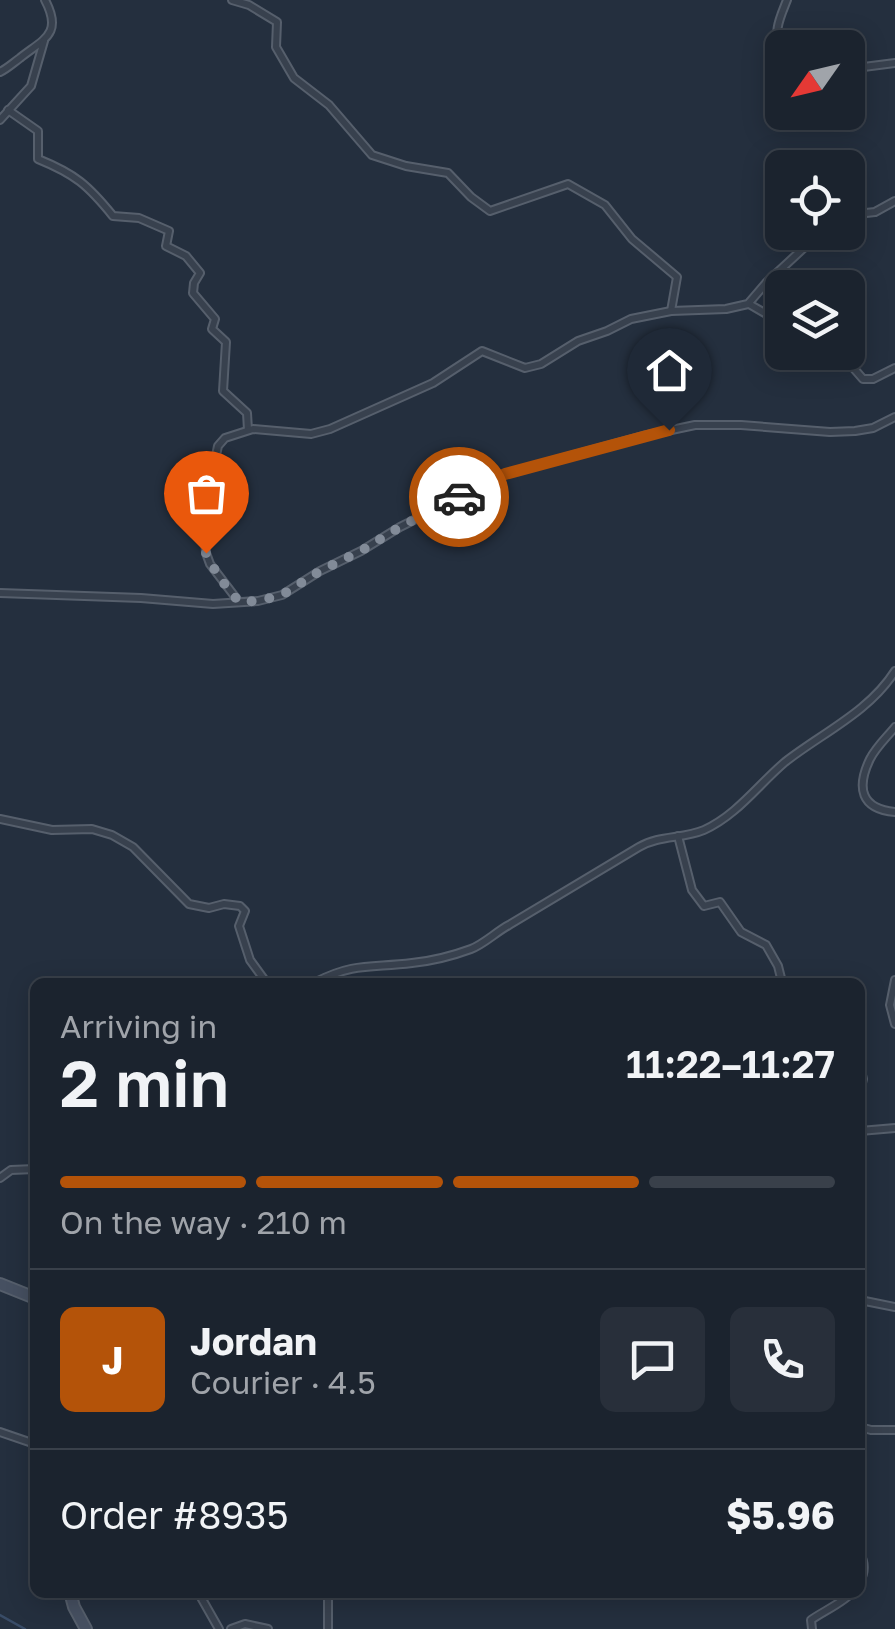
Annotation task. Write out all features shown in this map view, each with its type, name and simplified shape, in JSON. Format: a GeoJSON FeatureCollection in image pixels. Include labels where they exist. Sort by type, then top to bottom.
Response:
{"type":"FeatureCollection","features":[{"type":"Feature","properties":{"kind":"main road"},"geometry":{"type":"LineString","coordinates":[[0,1284],[30,1296]]}},
{"type":"Feature","properties":{"kind":"main road"},"geometry":{"type":"LineString","coordinates":[[72,1598],[86,1629]]}},
{"type":"Feature","properties":{"kind":"street"},"geometry":{"type":"LineString","coordinates":[[0,120],[30,86],[53,23],[45,0]]}},
{"type":"Feature","properties":{"kind":"street"},"geometry":{"type":"LineString","coordinates":[[232,0],[249,4],[277,22],[276,47],[294,78],[328,105],[372,155],[406,166],[448,172],[490,212],[568,184],[605,206],[632,240],[677,277],[670,311]]}},
{"type":"Feature","properties":{"kind":"street"},"geometry":{"type":"LineString","coordinates":[[778,30],[787,0]]}},
{"type":"Feature","properties":{"kind":"street"},"geometry":{"type":"LineString","coordinates":[[0,72],[44,40]]}},
{"type":"Feature","properties":{"kind":"street"},"geometry":{"type":"LineString","coordinates":[[865,67],[895,63]]}},
{"type":"Feature","properties":{"kind":"street"},"geometry":{"type":"LineString","coordinates":[[8,110],[38,131],[38,159],[90,188],[113,216],[140,218],[169,231],[166,246],[186,256],[200,273],[193,294],[215,320],[212,329],[226,342],[223,391],[247,414],[248,430]]}},
{"type":"Feature","properties":{"kind":"street"},"geometry":{"type":"LineString","coordinates":[[865,213],[895,201]]}},
{"type":"Feature","properties":{"kind":"street"},"geometry":{"type":"LineString","coordinates":[[239,602],[206,553],[218,446],[226,438],[248,430],[311,434],[330,428],[433,383],[482,350],[525,368],[541,364],[578,341],[632,319],[670,311],[726,309],[748,304],[801,250]]}},
{"type":"Feature","properties":{"kind":"street"},"geometry":{"type":"LineString","coordinates":[[748,304],[765,313]]}},
{"type":"Feature","properties":{"kind":"street"},"geometry":{"type":"LineString","coordinates":[[855,370],[863,379],[873,379],[895,368]]}},
{"type":"Feature","properties":{"kind":"street"},"geometry":{"type":"LineString","coordinates":[[0,593],[213,604],[258,601],[282,595],[400,527],[505,474],[695,425],[855,431],[873,428],[895,417]]}},
{"type":"Feature","properties":{"kind":"street"},"geometry":{"type":"LineString","coordinates":[[324,978],[356,967],[410,964],[477,947],[643,844],[703,830],[730,816],[781,766],[851,717],[895,671]]}},
{"type":"Feature","properties":{"kind":"street"},"geometry":{"type":"LineString","coordinates":[[895,726],[871,757],[863,789],[877,809],[895,812]]}},
{"type":"Feature","properties":{"kind":"street"},"geometry":{"type":"LineString","coordinates":[[0,819],[52,830],[92,829],[112,835],[133,847],[190,904],[209,908],[224,904],[240,906],[245,911],[239,926],[243,939],[250,960],[263,978]]}},
{"type":"Feature","properties":{"kind":"street"},"geometry":{"type":"LineString","coordinates":[[678,836],[692,890],[704,906],[720,902],[741,932],[766,945],[781,978]]}},
{"type":"Feature","properties":{"kind":"street"},"geometry":{"type":"LineString","coordinates":[[895,980],[890,1004],[895,1024]]}},
{"type":"Feature","properties":{"kind":"street"},"geometry":{"type":"LineString","coordinates":[[865,1131],[895,1128]]}},
{"type":"Feature","properties":{"kind":"street"},"geometry":{"type":"LineString","coordinates":[[0,1178],[11,1170],[30,1169]]}},
{"type":"Feature","properties":{"kind":"street"},"geometry":{"type":"LineString","coordinates":[[865,1301],[895,1307]]}},
{"type":"Feature","properties":{"kind":"street"},"geometry":{"type":"LineString","coordinates":[[865,1428],[895,1430]]}},
{"type":"Feature","properties":{"kind":"street"},"geometry":{"type":"LineString","coordinates":[[0,1432],[30,1442]]}},
{"type":"Feature","properties":{"kind":"street"},"geometry":{"type":"LineString","coordinates":[[202,1598],[220,1629]]}},
{"type":"Feature","properties":{"kind":"street"},"geometry":{"type":"LineString","coordinates":[[327,1598],[328,1629]]}},
{"type":"Feature","properties":{"kind":"street"},"geometry":{"type":"LineString","coordinates":[[812,1629],[811,1620],[849,1598]]}},
{"type":"Feature","properties":{"kind":"street"},"geometry":{"type":"LineString","coordinates":[[231,1629],[244,1624],[268,1629]]}},
{"type":"Feature","properties":{"kind":"waterway"},"geometry":{"type":"LineString","coordinates":[[0,1615],[25,1629]]}},
{"type":"Feature","properties":{"kind":"way so far"},"geometry":{"type":"LineString","coordinates":[[206,553],[239,602],[258,601],[282,595],[459,497]]}},
{"type":"Feature","properties":{"kind":"route"},"geometry":{"type":"LineString","coordinates":[[459,497],[505,474],[669,430]]}}]}
